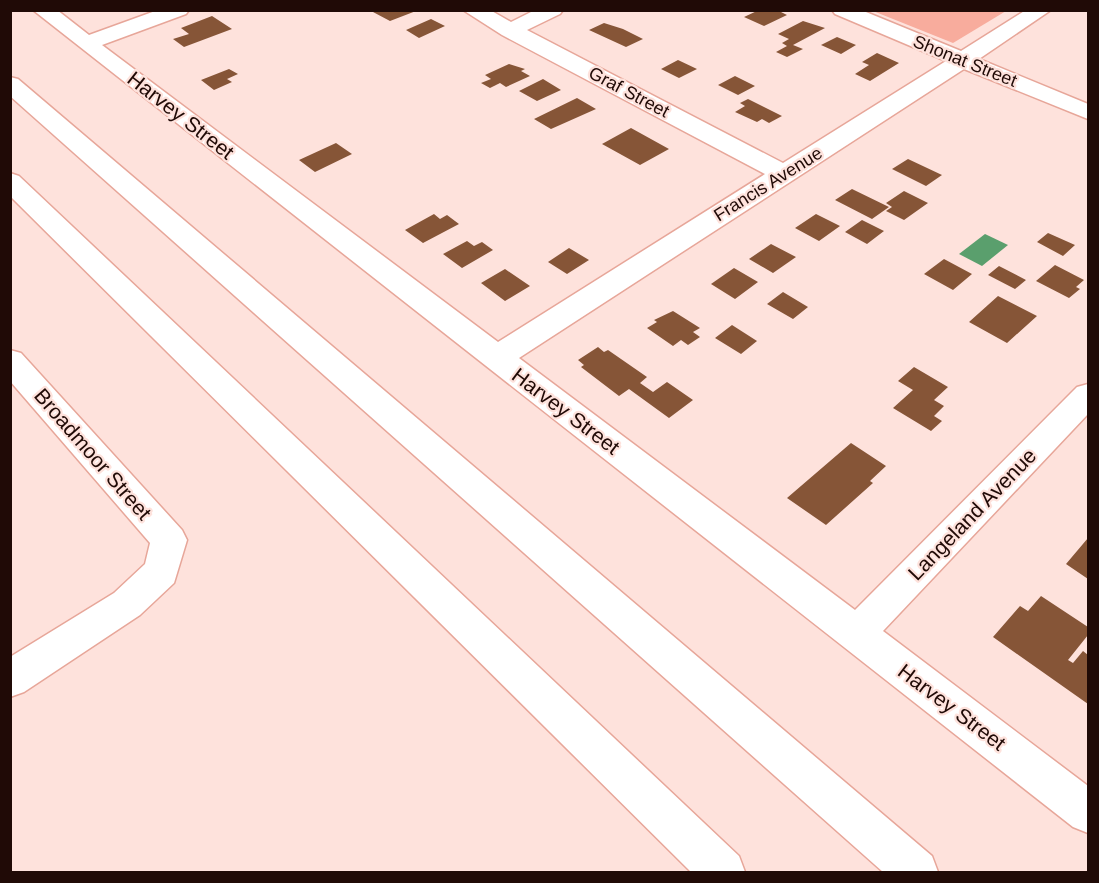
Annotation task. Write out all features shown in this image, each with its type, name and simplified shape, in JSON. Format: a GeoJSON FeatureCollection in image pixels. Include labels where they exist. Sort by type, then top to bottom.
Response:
{"type":"FeatureCollection","features":[{"type":"Feature","properties":{"kind":"main road","name":"Harvey Street"},"geometry":{"type":"LineString","coordinates":[[44,10],[1089,812]]}},
{"type":"Feature","properties":{"kind":"main road"},"geometry":{"type":"LineString","coordinates":[[87,43],[179,10]]}},
{"type":"Feature","properties":{"kind":"main road","name":"Shonat Street"},"geometry":{"type":"LineString","coordinates":[[842,10],[1089,112]]}},
{"type":"Feature","properties":{"kind":"main road","name":"Francis Avenue"},"geometry":{"type":"LineString","coordinates":[[496,358],[1041,10]]}},
{"type":"Feature","properties":{"kind":"main road","name":"Graf Street"},"geometry":{"type":"LineString","coordinates":[[475,11],[784,174]]}},
{"type":"Feature","properties":{"kind":"main road"},"geometry":{"type":"LineString","coordinates":[[510,30],[538,13]]}},
{"type":"Feature","properties":{"kind":"main road"},"geometry":{"type":"LineString","coordinates":[[10,84],[916,873]]}},
{"type":"Feature","properties":{"kind":"main road"},"geometry":{"type":"LineString","coordinates":[[10,181],[723,873]]}},
{"type":"Feature","properties":{"kind":"main road","name":"Broadmoor Street"},"geometry":{"type":"LineString","coordinates":[[10,360],[169,540],[161,572],[127,604],[10,679]]}},
{"type":"Feature","properties":{"kind":"main road","name":"Langeland Avenue"},"geometry":{"type":"LineString","coordinates":[[856,634],[1089,395]]}},
{"type":"Feature","properties":{"kind":"shaded area"},"geometry":{"type":"Polygon","coordinates":[[[1006,10],[953,43],[873,11],[1006,10]]]}},
{"type":"Feature","properties":{"kind":"shaded area"},"geometry":{"type":"Polygon","coordinates":[[[985,234],[1008,245],[982,266],[959,254],[985,234]]]}},
{"type":"Feature","properties":{"kind":"building"},"geometry":{"type":"Polygon","coordinates":[[[377,10],[416,11],[390,21],[373,12],[377,10]]]}},
{"type":"Feature","properties":{"kind":"building"},"geometry":{"type":"Polygon","coordinates":[[[759,10],[777,10],[787,15],[764,26],[744,17],[759,10]]]}},
{"type":"Feature","properties":{"kind":"building"},"geometry":{"type":"Polygon","coordinates":[[[212,16],[232,29],[184,47],[173,39],[189,34],[181,28],[212,16]]]}},
{"type":"Feature","properties":{"kind":"building"},"geometry":{"type":"Polygon","coordinates":[[[431,19],[445,26],[419,38],[406,30],[431,19]]]}},
{"type":"Feature","properties":{"kind":"building"},"geometry":{"type":"Polygon","coordinates":[[[803,21],[825,28],[793,45],[803,49],[787,57],[776,52],[787,46],[782,43],[789,39],[778,34],[803,21]]]}},
{"type":"Feature","properties":{"kind":"building"},"geometry":{"type":"Polygon","coordinates":[[[604,23],[643,39],[626,47],[589,30],[604,23]]]}},
{"type":"Feature","properties":{"kind":"building"},"geometry":{"type":"Polygon","coordinates":[[[837,37],[856,45],[841,54],[821,45],[837,37]]]}},
{"type":"Feature","properties":{"kind":"building"},"geometry":{"type":"Polygon","coordinates":[[[877,53],[899,63],[870,81],[855,74],[869,65],[862,62],[877,53]]]}},
{"type":"Feature","properties":{"kind":"building"},"geometry":{"type":"Polygon","coordinates":[[[678,60],[697,69],[679,78],[661,69],[678,60]]]}},
{"type":"Feature","properties":{"kind":"building"},"geometry":{"type":"Polygon","coordinates":[[[509,64],[525,69],[521,71],[530,76],[506,87],[500,83],[490,88],[481,83],[491,79],[485,75],[509,64]]]}},
{"type":"Feature","properties":{"kind":"building"},"geometry":{"type":"Polygon","coordinates":[[[229,69],[238,74],[227,79],[232,82],[214,90],[201,80],[229,69]]]}},
{"type":"Feature","properties":{"kind":"building"},"geometry":{"type":"Polygon","coordinates":[[[735,76],[755,86],[738,95],[718,85],[735,76]]]}},
{"type":"Feature","properties":{"kind":"building"},"geometry":{"type":"Polygon","coordinates":[[[543,79],[561,90],[537,101],[519,91],[543,79]]]}},
{"type":"Feature","properties":{"kind":"building"},"geometry":{"type":"Polygon","coordinates":[[[577,98],[596,109],[551,129],[534,119],[577,98]]]}},
{"type":"Feature","properties":{"kind":"building"},"geometry":{"type":"Polygon","coordinates":[[[748,99],[782,116],[769,123],[762,119],[757,122],[735,112],[745,106],[740,103],[748,99]]]}},
{"type":"Feature","properties":{"kind":"building"},"geometry":{"type":"Polygon","coordinates":[[[631,128],[669,149],[640,165],[602,144],[631,128]]]}},
{"type":"Feature","properties":{"kind":"building"},"geometry":{"type":"Polygon","coordinates":[[[336,143],[352,154],[315,172],[299,160],[336,143]]]}},
{"type":"Feature","properties":{"kind":"building"},"geometry":{"type":"Polygon","coordinates":[[[908,159],[942,175],[926,186],[892,169],[908,159]]]}},
{"type":"Feature","properties":{"kind":"building"},"geometry":{"type":"Polygon","coordinates":[[[852,189],[889,207],[872,219],[835,200],[852,189]]]}},
{"type":"Feature","properties":{"kind":"building"},"geometry":{"type":"Polygon","coordinates":[[[904,191],[928,203],[904,220],[886,211],[892,207],[886,203],[904,191]]]}},
{"type":"Feature","properties":{"kind":"building"},"geometry":{"type":"Polygon","coordinates":[[[434,214],[440,219],[447,215],[459,224],[423,243],[405,230],[434,214]]]}},
{"type":"Feature","properties":{"kind":"building"},"geometry":{"type":"Polygon","coordinates":[[[816,214],[840,226],[819,241],[795,228],[816,214]]]}},
{"type":"Feature","properties":{"kind":"building"},"geometry":{"type":"Polygon","coordinates":[[[862,220],[884,231],[867,244],[845,232],[862,220]]]}},
{"type":"Feature","properties":{"kind":"building"},"geometry":{"type":"Polygon","coordinates":[[[1048,233],[1075,245],[1063,256],[1037,242],[1048,233]]]}},
{"type":"Feature","properties":{"kind":"building"},"geometry":{"type":"Polygon","coordinates":[[[467,241],[474,246],[482,242],[493,250],[462,268],[443,254],[467,241]]]}},
{"type":"Feature","properties":{"kind":"building"},"geometry":{"type":"Polygon","coordinates":[[[771,244],[796,257],[773,273],[749,259],[771,244]]]}},
{"type":"Feature","properties":{"kind":"building"},"geometry":{"type":"Polygon","coordinates":[[[569,248],[589,260],[567,274],[548,262],[569,248]]]}},
{"type":"Feature","properties":{"kind":"building"},"geometry":{"type":"Polygon","coordinates":[[[944,259],[972,274],[953,290],[924,274],[944,259]]]}},
{"type":"Feature","properties":{"kind":"building"},"geometry":{"type":"Polygon","coordinates":[[[1055,265],[1084,280],[1076,287],[1080,289],[1069,298],[1036,281],[1055,265]]]}},
{"type":"Feature","properties":{"kind":"building"},"geometry":{"type":"Polygon","coordinates":[[[999,266],[1026,280],[1015,289],[988,275],[999,266]]]}},
{"type":"Feature","properties":{"kind":"building"},"geometry":{"type":"Polygon","coordinates":[[[734,268],[758,282],[735,299],[711,284],[734,268]]]}},
{"type":"Feature","properties":{"kind":"building"},"geometry":{"type":"Polygon","coordinates":[[[505,269],[530,286],[505,301],[481,283],[505,269]]]}},
{"type":"Feature","properties":{"kind":"building"},"geometry":{"type":"Polygon","coordinates":[[[783,292],[808,307],[793,319],[767,304],[783,292]]]}},
{"type":"Feature","properties":{"kind":"building"},"geometry":{"type":"Polygon","coordinates":[[[998,296],[1037,316],[1007,343],[969,322],[998,296]]]}},
{"type":"Feature","properties":{"kind":"building"},"geometry":{"type":"Polygon","coordinates":[[[673,311],[700,328],[693,332],[700,337],[688,345],[681,340],[673,346],[647,328],[657,322],[654,320],[673,311]]]}},
{"type":"Feature","properties":{"kind":"building"},"geometry":{"type":"Polygon","coordinates":[[[732,325],[757,341],[741,354],[715,338],[732,325]]]}},
{"type":"Feature","properties":{"kind":"building"},"geometry":{"type":"Polygon","coordinates":[[[598,347],[604,352],[608,350],[647,377],[640,383],[653,392],[667,382],[693,400],[669,418],[629,389],[619,396],[581,367],[584,365],[578,360],[598,347]]]}},
{"type":"Feature","properties":{"kind":"building"},"geometry":{"type":"Polygon","coordinates":[[[914,367],[948,387],[934,400],[944,406],[934,416],[942,421],[931,431],[893,408],[913,390],[898,381],[914,367]]]}},
{"type":"Feature","properties":{"kind":"building"},"geometry":{"type":"Polygon","coordinates":[[[851,443],[886,466],[870,481],[873,483],[826,525],[787,498],[851,443]]]}},
{"type":"Feature","properties":{"kind":"building"},"geometry":{"type":"Polygon","coordinates":[[[1088,538],[1088,579],[1066,564],[1088,538]]]}},
{"type":"Feature","properties":{"kind":"building"},"geometry":{"type":"Polygon","coordinates":[[[1041,596],[1088,627],[1088,635],[1068,660],[1073,663],[1083,651],[1088,655],[1088,704],[993,637],[1020,606],[1028,611],[1041,596]]]}}]}
